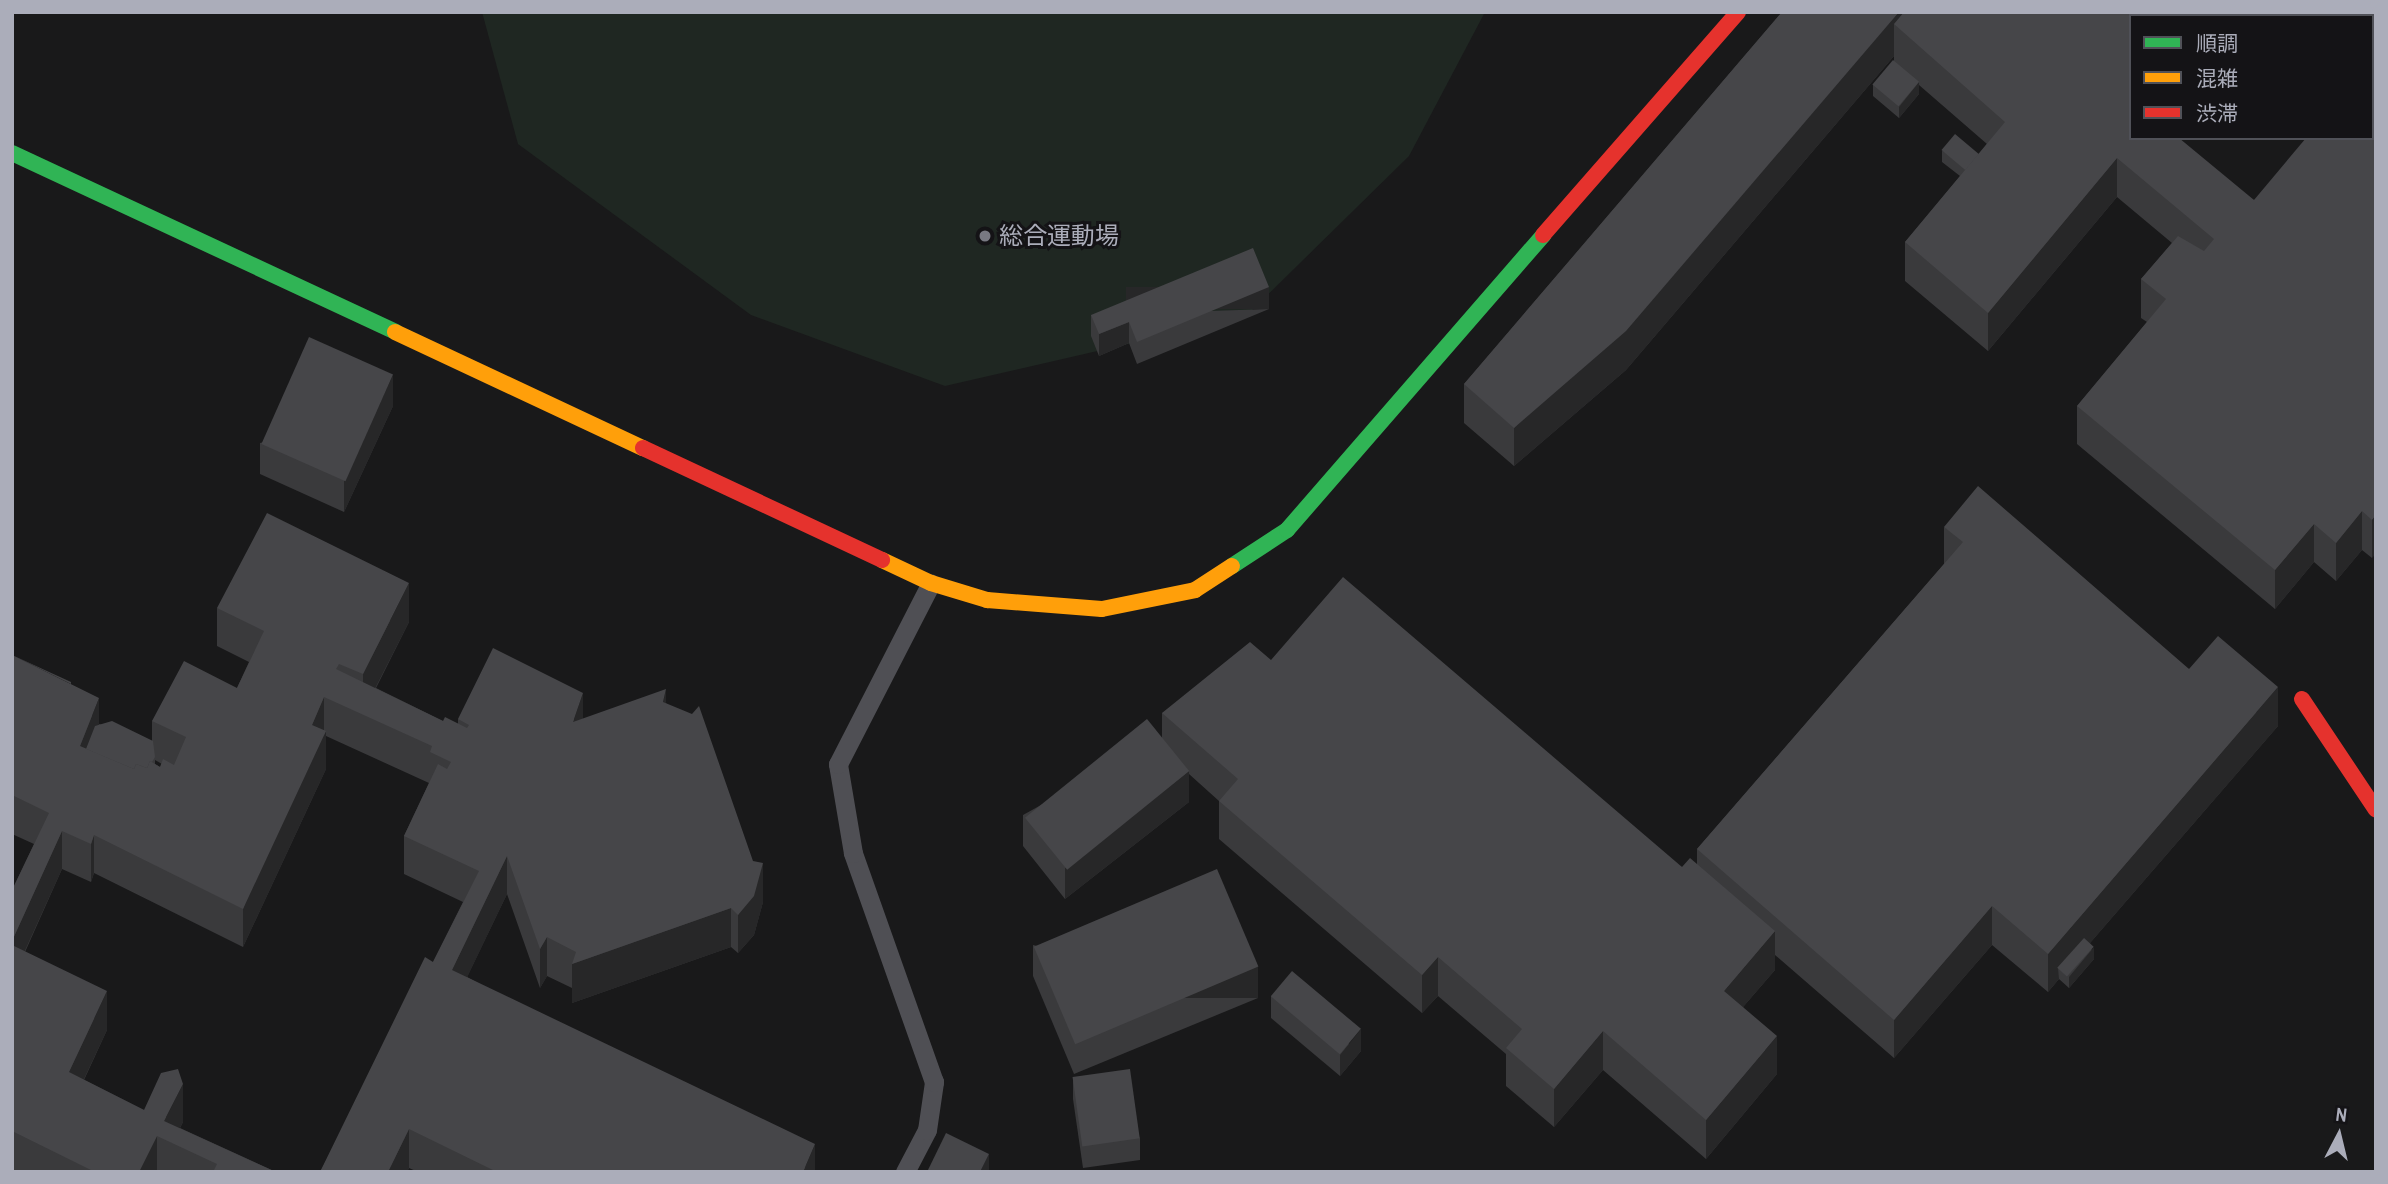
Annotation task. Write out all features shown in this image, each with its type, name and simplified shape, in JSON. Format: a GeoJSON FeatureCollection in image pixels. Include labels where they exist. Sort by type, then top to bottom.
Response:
{"type":"FeatureCollection","features":[{"type":"Feature","properties":{"kind":"street"},"geometry":{"type":"LineString","coordinates":[[12,153],[931,583],[987,600],[1102,609],[1195,590],[1287,530],[1738,12]]}},
{"type":"Feature","properties":{"kind":"street"},"geometry":{"type":"LineString","coordinates":[[2302,699],[2376,810]]}},
{"type":"Feature","properties":{"kind":"lane"},"geometry":{"type":"LineString","coordinates":[[905,1172],[927,1130],[934,1082],[853,853],[838,764],[931,583]]}},
{"type":"Feature","properties":{"kind":"shaded area","name":"総合運動場"},"geometry":{"type":"Polygon","coordinates":[[[482,12],[1485,12],[1409,156],[1245,317],[945,386],[751,315],[518,144],[482,12]]]}},
{"type":"Feature","properties":{"kind":"building"},"geometry":{"type":"Polygon","coordinates":[[[1782,12],[1899,12],[1626,331],[1514,428],[1464,384],[1782,12]]]}},
{"type":"Feature","properties":{"kind":"building"},"geometry":{"type":"Polygon","coordinates":[[[1904,12],[2269,12],[2129,14],[2129,140],[2181,140],[2254,200],[2304,140],[2374,140],[2376,54],[2376,515],[2372,520],[2362,511],[2336,543],[2314,524],[2275,570],[2077,406],[2166,299],[2141,279],[2178,236],[2204,251],[2214,239],[2117,158],[1988,313],[1905,242],[2005,122],[1894,24],[1904,12]]]}},
{"type":"Feature","properties":{"kind":"building"},"geometry":{"type":"Polygon","coordinates":[[[1893,60],[1919,82],[1898,106],[1872,85],[1893,60]]]}},
{"type":"Feature","properties":{"kind":"building"},"geometry":{"type":"Polygon","coordinates":[[[1955,134],[1979,154],[1965,170],[1942,150],[1955,134]]]}},
{"type":"Feature","properties":{"kind":"building"},"geometry":{"type":"Polygon","coordinates":[[[1253,248],[1269,287],[1137,342],[1129,322],[1099,334],[1091,315],[1253,248]]]}},
{"type":"Feature","properties":{"kind":"building"},"geometry":{"type":"Polygon","coordinates":[[[309,337],[393,374],[345,481],[261,444],[309,337]]]}},
{"type":"Feature","properties":{"kind":"building"},"geometry":{"type":"Polygon","coordinates":[[[1978,486],[2189,669],[2218,636],[2278,687],[2048,954],[1992,906],[1894,1020],[1697,849],[1963,542],[1944,527],[1978,486]]]}},
{"type":"Feature","properties":{"kind":"building"},"geometry":{"type":"Polygon","coordinates":[[[267,513],[409,583],[363,674],[339,664],[336,669],[443,721],[445,717],[467,728],[469,725],[458,719],[493,648],[583,693],[573,722],[666,689],[663,702],[692,714],[699,706],[753,861],[763,863],[754,896],[738,915],[731,908],[572,964],[576,952],[547,937],[540,949],[507,856],[452,970],[815,1144],[803,1172],[497,1172],[409,1129],[388,1172],[320,1172],[425,957],[433,962],[479,871],[404,836],[438,764],[447,769],[451,762],[430,752],[432,746],[324,697],[312,725],[326,731],[243,909],[94,835],[91,844],[62,831],[12,941],[12,885],[14,886],[49,813],[12,795],[12,655],[99,698],[80,746],[134,769],[136,764],[147,768],[150,761],[160,767],[163,759],[174,765],[186,737],[152,721],[184,661],[237,688],[264,631],[217,608],[267,513]]]}},
{"type":"Feature","properties":{"kind":"building"},"geometry":{"type":"Polygon","coordinates":[[[1343,577],[1682,867],[1690,858],[1775,931],[1724,991],[1777,1036],[1706,1120],[1603,1031],[1554,1089],[1506,1048],[1522,1029],[1438,957],[1422,975],[1219,801],[1238,779],[1162,713],[1250,642],[1271,660],[1343,577]]]}},
{"type":"Feature","properties":{"kind":"building"},"geometry":{"type":"Polygon","coordinates":[[[12,655],[71,682],[71,684],[12,655]]]}},
{"type":"Feature","properties":{"kind":"building"},"geometry":{"type":"Polygon","coordinates":[[[1147,719],[1189,771],[1067,870],[1025,818],[1147,719]]]}},
{"type":"Feature","properties":{"kind":"building"},"geometry":{"type":"Polygon","coordinates":[[[112,721],[153,741],[155,757],[147,768],[136,764],[134,769],[86,749],[95,726],[112,721]]]}},
{"type":"Feature","properties":{"kind":"building"},"geometry":{"type":"Polygon","coordinates":[[[1217,869],[1258,967],[1075,1044],[1034,947],[1217,869]]]}},
{"type":"Feature","properties":{"kind":"building"},"geometry":{"type":"Polygon","coordinates":[[[2084,938],[2094,947],[2067,976],[2057,968],[2084,938]]]}},
{"type":"Feature","properties":{"kind":"building"},"geometry":{"type":"Polygon","coordinates":[[[12,945],[107,991],[69,1072],[144,1110],[161,1073],[178,1069],[183,1084],[164,1121],[276,1172],[213,1172],[217,1164],[157,1136],[139,1172],[95,1172],[12,1131],[12,945]]]}},
{"type":"Feature","properties":{"kind":"building"},"geometry":{"type":"Polygon","coordinates":[[[1292,971],[1361,1029],[1340,1054],[1271,996],[1292,971]]]}},
{"type":"Feature","properties":{"kind":"building"},"geometry":{"type":"Polygon","coordinates":[[[1130,1069],[1140,1138],[1082,1146],[1073,1077],[1130,1069]]]}},
{"type":"Feature","properties":{"kind":"building"},"geometry":{"type":"Polygon","coordinates":[[[946,1133],[989,1154],[980,1172],[927,1172],[946,1133]]]}},
{"type":"Feature","properties":{"kind":"traffic: fast"},"geometry":{"type":"LineString","coordinates":[[12,153],[395,332]]}},
{"type":"Feature","properties":{"kind":"traffic: fast"},"geometry":{"type":"LineString","coordinates":[[1232,566],[1287,530],[1543,235]]}},
{"type":"Feature","properties":{"kind":"traffic: slow"},"geometry":{"type":"LineString","coordinates":[[395,332],[643,448]]}},
{"type":"Feature","properties":{"kind":"traffic: slow"},"geometry":{"type":"LineString","coordinates":[[882,560],[931,583],[987,600],[1102,609],[1195,590],[1232,566]]}},
{"type":"Feature","properties":{"kind":"traffic: jam"},"geometry":{"type":"LineString","coordinates":[[1543,235],[1738,12]]}},
{"type":"Feature","properties":{"kind":"traffic: jam"},"geometry":{"type":"LineString","coordinates":[[643,448],[882,560]]}},
{"type":"Feature","properties":{"kind":"traffic: jam"},"geometry":{"type":"LineString","coordinates":[[2302,699],[2376,810]]}},
{"type":"Feature","properties":{"kind":"place","name":"総合運動場"},"geometry":{"type":"Point","coordinates":[985,236]}}]}
